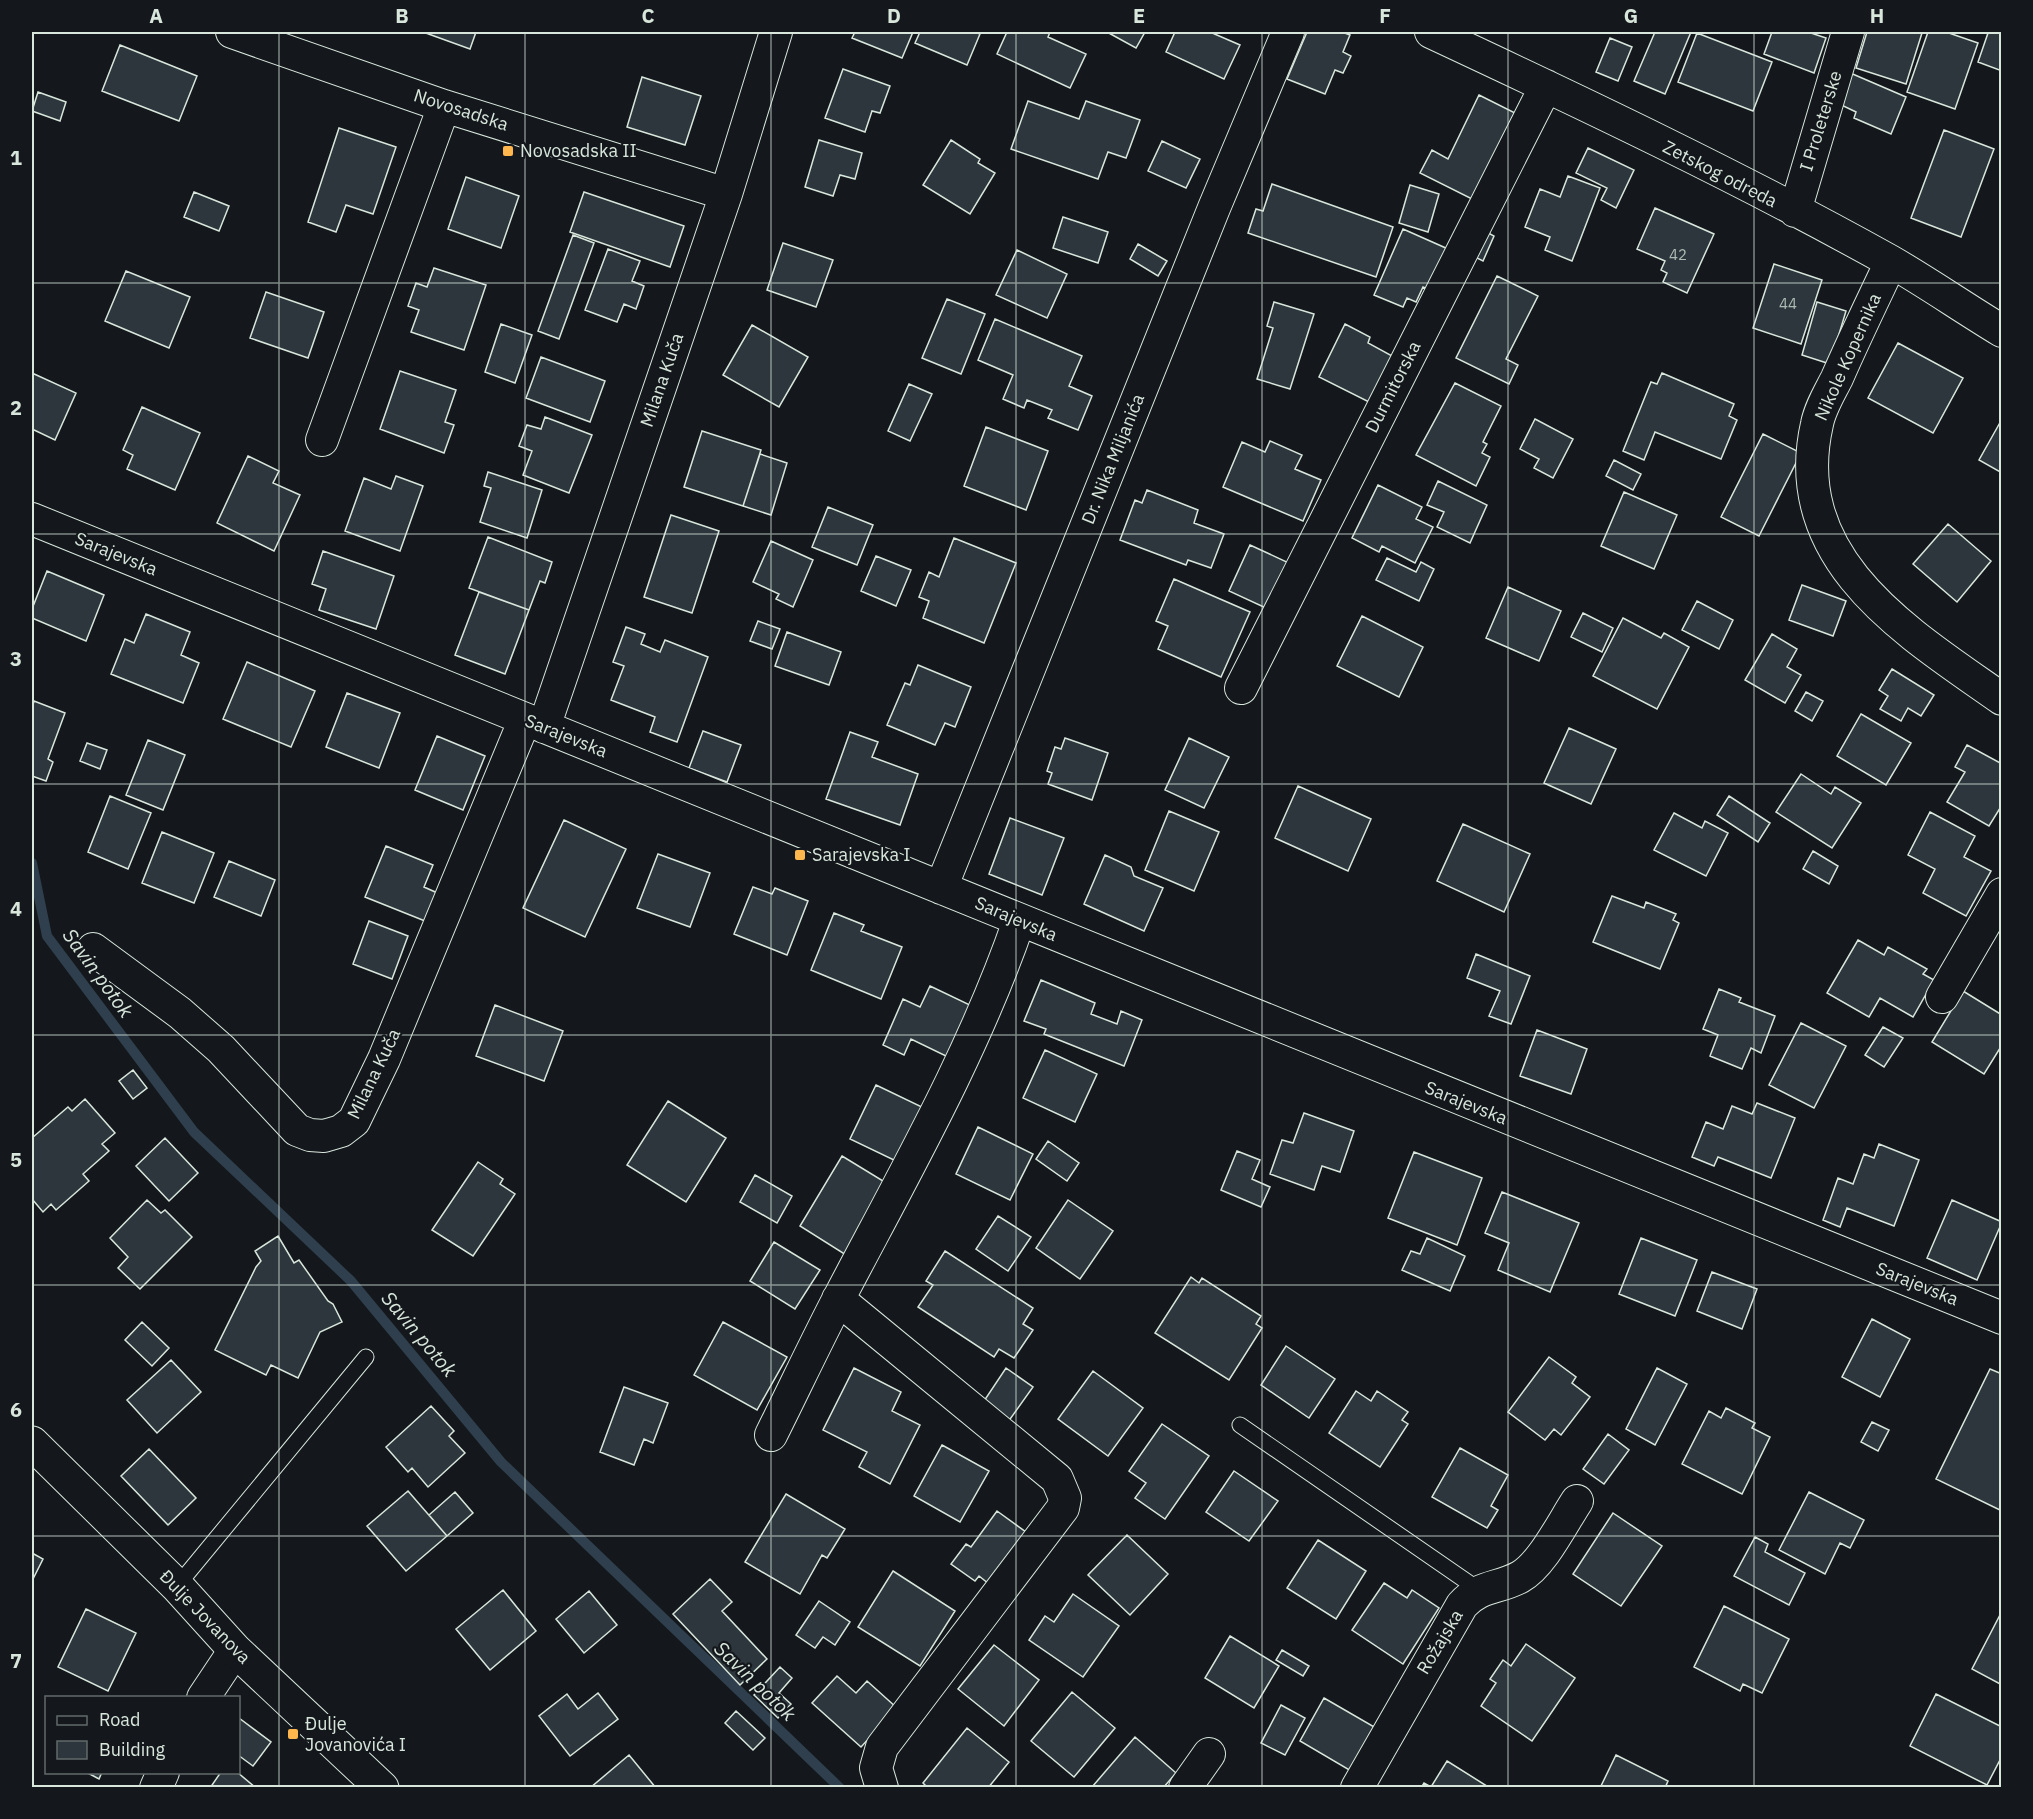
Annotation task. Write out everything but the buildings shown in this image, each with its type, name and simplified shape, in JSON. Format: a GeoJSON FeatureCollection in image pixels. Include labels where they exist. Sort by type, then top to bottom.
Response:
{"type":"FeatureCollection","features":[{"type":"Feature","properties":{"kind":"street","name":"Novosadska"},"geometry":{"type":"LineString","coordinates":[[232,32],[444,106],[726,194]]}},
{"type":"Feature","properties":{"kind":"street","name":"Milana Kuča"},"geometry":{"type":"LineString","coordinates":[[93,949],[180,1013],[221,1049],[297,1130],[310,1135],[324,1136],[342,1131],[354,1121],[534,723],[726,194],[776,32]]}},
{"type":"Feature","properties":{"kind":"street","name":"Dr. Nika Miljanića"},"geometry":{"type":"LineString","coordinates":[[941,888],[1214,208],[1288,32]]}},
{"type":"Feature","properties":{"kind":"street","name":"Zetskog odreda"},"geometry":{"type":"LineString","coordinates":[[1431,32],[1546,86],[1795,211],[1891,262],[2001,331]]}},
{"type":"Feature","properties":{"kind":"street","name":"I Proleterske"},"geometry":{"type":"LineString","coordinates":[[1795,211],[1848,32]]}},
{"type":"Feature","properties":{"kind":"street","name":"Durmitorska"},"geometry":{"type":"LineString","coordinates":[[1240,688],[1546,86]]}},
{"type":"Feature","properties":{"kind":"street"},"geometry":{"type":"LineString","coordinates":[[322,440],[444,106]]}},
{"type":"Feature","properties":{"kind":"street","name":"Nikole Kopernika"},"geometry":{"type":"LineString","coordinates":[[1891,262],[1817,421],[1813,475],[1821,517],[1841,562],[1890,617],[2001,699]]}},
{"type":"Feature","properties":{"kind":"street","name":"Sarajevska"},"geometry":{"type":"LineString","coordinates":[[32,519],[2001,1318]]}},
{"type":"Feature","properties":{"kind":"street"},"geometry":{"type":"LineString","coordinates":[[1942,997],[2001,894]]}},
{"type":"Feature","properties":{"kind":"street"},"geometry":{"type":"LineString","coordinates":[[771,1435],[838,1299],[939,1107],[988,1001],[1019,921]]}},
{"type":"Feature","properties":{"kind":"street"},"geometry":{"type":"LineString","coordinates":[[838,1299],[1057,1479],[1065,1498],[1064,1508],[882,1746],[876,1768],[882,1788]]}},
{"type":"Feature","properties":{"kind":"street","name":"Đulje Jovanova"},"geometry":{"type":"LineString","coordinates":[[32,1443],[177,1586],[235,1650],[382,1788]]}},
{"type":"Feature","properties":{"kind":"street"},"geometry":{"type":"LineString","coordinates":[[1479,1590],[1506,1583],[1531,1568],[1576,1501]]}},
{"type":"Feature","properties":{"kind":"street","name":"Rožajska"},"geometry":{"type":"LineString","coordinates":[[1357,1788],[1462,1605],[1479,1590]]}},
{"type":"Feature","properties":{"kind":"street"},"geometry":{"type":"LineString","coordinates":[[204,1696],[235,1650]]}},
{"type":"Feature","properties":{"kind":"street"},"geometry":{"type":"LineString","coordinates":[[1185,1788],[1209,1754]]}},
{"type":"Feature","properties":{"kind":"street"},"geometry":{"type":"LineString","coordinates":[[156,1788],[163,1774]]}},
{"type":"Feature","properties":{"kind":"lane"},"geometry":{"type":"LineString","coordinates":[[177,1586],[366,1357]]}},
{"type":"Feature","properties":{"kind":"lane"},"geometry":{"type":"LineString","coordinates":[[1240,1425],[1479,1590]]}},
{"type":"Feature","properties":{"kind":"waterway","name":"Savin potok"},"geometry":{"type":"LineString","coordinates":[[32,863],[47,936],[194,1132],[351,1281],[501,1462],[840,1788]]}},
{"type":"Feature","properties":{"kind":"place","name":"Novosadska II"},"geometry":{"type":"Point","coordinates":[508,151]}},
{"type":"Feature","properties":{"kind":"place","name":"Sarajevska I"},"geometry":{"type":"Point","coordinates":[800,855]}},
{"type":"Feature","properties":{"kind":"place","name":"Đulje Jovanovića I"},"geometry":{"type":"Point","coordinates":[293,1734]}}]}
